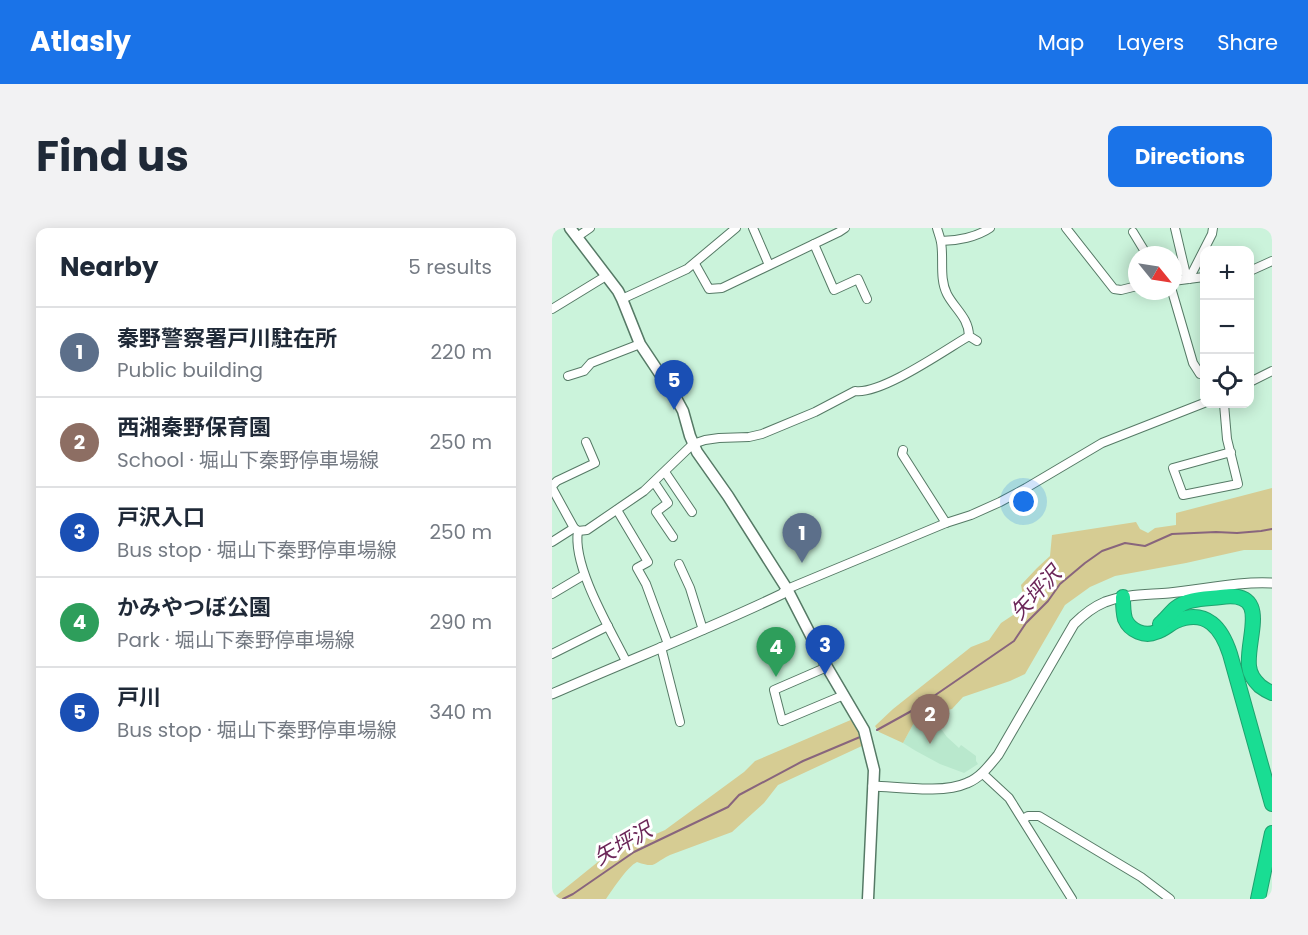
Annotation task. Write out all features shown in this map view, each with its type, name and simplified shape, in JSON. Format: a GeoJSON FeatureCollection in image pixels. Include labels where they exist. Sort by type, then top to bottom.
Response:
{"type":"FeatureCollection","features":[{"type":"Feature","properties":{"kind":"highway"},"geometry":{"type":"LineString","coordinates":[[1123,597],[1134,622],[1149,628],[1157,626],[1176,608],[1192,601],[1231,596],[1239,596],[1247,600],[1253,605],[1256,614],[1249,664],[1251,674],[1255,681],[1272,693]]}},
{"type":"Feature","properties":{"kind":"highway"},"geometry":{"type":"LineString","coordinates":[[1123,597],[1126,621],[1132,628],[1142,633],[1154,633],[1178,620],[1193,617],[1210,622],[1221,632],[1230,654],[1272,804]]}},
{"type":"Feature","properties":{"kind":"highway"},"geometry":{"type":"LineString","coordinates":[[1258,899],[1272,833]]}},
{"type":"Feature","properties":{"kind":"main road"},"geometry":{"type":"LineString","coordinates":[[573,232],[622,299],[640,344],[683,411],[697,452],[787,589],[828,668],[864,730],[874,770],[868,899]]}},
{"type":"Feature","properties":{"kind":"street"},"geometry":{"type":"LineString","coordinates":[[573,232],[590,228]]}},
{"type":"Feature","properties":{"kind":"street"},"geometry":{"type":"LineString","coordinates":[[622,299],[687,269],[736,228]]}},
{"type":"Feature","properties":{"kind":"street"},"geometry":{"type":"LineString","coordinates":[[753,228],[769,265]]}},
{"type":"Feature","properties":{"kind":"street"},"geometry":{"type":"LineString","coordinates":[[694,264],[709,288],[722,288],[845,228]]}},
{"type":"Feature","properties":{"kind":"street"},"geometry":{"type":"LineString","coordinates":[[937,228],[941,241],[946,294],[966,322],[969,336]]}},
{"type":"Feature","properties":{"kind":"street"},"geometry":{"type":"LineString","coordinates":[[941,241],[967,237],[990,228]]}},
{"type":"Feature","properties":{"kind":"street"},"geometry":{"type":"LineString","coordinates":[[1066,228],[1114,289],[1128,288]]}},
{"type":"Feature","properties":{"kind":"street"},"geometry":{"type":"LineString","coordinates":[[1175,228],[1188,279]]}},
{"type":"Feature","properties":{"kind":"street"},"geometry":{"type":"LineString","coordinates":[[1188,279],[1214,228]]}},
{"type":"Feature","properties":{"kind":"street"},"geometry":{"type":"LineString","coordinates":[[1133,232],[1142,246]]}},
{"type":"Feature","properties":{"kind":"street"},"geometry":{"type":"LineString","coordinates":[[814,244],[834,290],[858,279],[867,299]]}},
{"type":"Feature","properties":{"kind":"street"},"geometry":{"type":"LineString","coordinates":[[1254,269],[1272,261]]}},
{"type":"Feature","properties":{"kind":"street"},"geometry":{"type":"LineString","coordinates":[[552,309],[606,276]]}},
{"type":"Feature","properties":{"kind":"street"},"geometry":{"type":"LineString","coordinates":[[1182,280],[1200,278]]}},
{"type":"Feature","properties":{"kind":"street"},"geometry":{"type":"LineString","coordinates":[[1175,300],[1193,363],[1200,374]]}},
{"type":"Feature","properties":{"kind":"street"},"geometry":{"type":"LineString","coordinates":[[969,336],[977,341]]}},
{"type":"Feature","properties":{"kind":"street"},"geometry":{"type":"LineString","coordinates":[[552,542],[576,530],[586,530],[617,510],[644,491],[693,444],[705,440],[762,434],[815,412],[855,391],[861,392],[894,381],[969,336]]}},
{"type":"Feature","properties":{"kind":"street"},"geometry":{"type":"LineString","coordinates":[[568,376],[584,371],[591,363],[640,344]]}},
{"type":"Feature","properties":{"kind":"street"},"geometry":{"type":"LineString","coordinates":[[1254,380],[1272,371]]}},
{"type":"Feature","properties":{"kind":"street"},"geometry":{"type":"LineString","coordinates":[[552,694],[743,613],[782,594],[787,589],[971,515],[1026,488],[1102,443],[1200,405]]}},
{"type":"Feature","properties":{"kind":"street"},"geometry":{"type":"LineString","coordinates":[[1224,408],[1227,439],[1231,452],[1238,484],[1184,495],[1173,468],[1231,452]]}},
{"type":"Feature","properties":{"kind":"street"},"geometry":{"type":"LineString","coordinates":[[586,441],[595,463],[557,481],[552,487],[576,530],[584,575],[626,661]]}},
{"type":"Feature","properties":{"kind":"street"},"geometry":{"type":"LineString","coordinates":[[903,450],[902,454],[946,524]]}},
{"type":"Feature","properties":{"kind":"street"},"geometry":{"type":"LineString","coordinates":[[665,472],[692,512]]}},
{"type":"Feature","properties":{"kind":"street"},"geometry":{"type":"LineString","coordinates":[[654,482],[668,503],[656,512],[673,537]]}},
{"type":"Feature","properties":{"kind":"street"},"geometry":{"type":"LineString","coordinates":[[617,510],[648,562],[637,568],[646,584],[664,646],[680,722]]}},
{"type":"Feature","properties":{"kind":"street"},"geometry":{"type":"LineString","coordinates":[[679,564],[690,588],[703,630]]}},
{"type":"Feature","properties":{"kind":"street"},"geometry":{"type":"LineString","coordinates":[[552,594],[584,575]]}},
{"type":"Feature","properties":{"kind":"street"},"geometry":{"type":"LineString","coordinates":[[873,786],[941,789],[968,783],[982,773],[998,755],[1074,624],[1102,603],[1123,597],[1272,583]]}},
{"type":"Feature","properties":{"kind":"street"},"geometry":{"type":"LineString","coordinates":[[552,654],[608,626]]}},
{"type":"Feature","properties":{"kind":"street"},"geometry":{"type":"LineString","coordinates":[[828,668],[774,690],[782,721],[844,695]]}},
{"type":"Feature","properties":{"kind":"street"},"geometry":{"type":"LineString","coordinates":[[982,773],[1009,798],[1072,899]]}},
{"type":"Feature","properties":{"kind":"street"},"geometry":{"type":"LineString","coordinates":[[1023,819],[1028,816],[1039,816],[1141,877],[1170,899]]}},
{"type":"Feature","properties":{"kind":"shaded area"},"geometry":{"type":"Polygon","coordinates":[[[1272,488],[1272,550],[1244,550],[1115,576],[1090,587],[1065,605],[1025,674],[963,697],[952,709],[916,719],[903,743],[879,732],[875,726],[971,647],[989,640],[1001,623],[1025,607],[1021,585],[1050,556],[1052,535],[1136,522],[1140,529],[1148,533],[1155,528],[1176,525],[1176,513],[1272,488]]]}},
{"type":"Feature","properties":{"kind":"shaded area"},"geometry":{"type":"Polygon","coordinates":[[[930,714],[947,737],[959,748],[961,745],[976,756],[978,764],[964,773],[940,764],[903,743],[916,719],[930,714]]]}},
{"type":"Feature","properties":{"kind":"shaded area"},"geometry":{"type":"Polygon","coordinates":[[[853,719],[864,745],[778,785],[764,803],[732,832],[670,855],[652,865],[637,862],[625,873],[606,899],[552,899],[604,857],[665,830],[744,772],[755,761],[853,719]]]}},
{"type":"Feature","properties":{"kind":"waterway","name":"矢坪沢"},"geometry":{"type":"LineString","coordinates":[[877,730],[915,709],[1014,641],[1026,623],[1048,601],[1060,584],[1102,551],[1125,543],[1145,546],[1172,534],[1237,533],[1272,529]]}},
{"type":"Feature","properties":{"kind":"waterway","name":"矢坪沢"},"geometry":{"type":"LineString","coordinates":[[563,899],[634,852],[728,807],[739,795],[803,761],[860,737]]}},
{"type":"Feature","properties":{"kind":"place","name":"戸川"},"geometry":{"type":"Point","coordinates":[674,410]}},
{"type":"Feature","properties":{"kind":"place","name":"秦野警察署戸川駐在所"},"geometry":{"type":"Point","coordinates":[802,563]}},
{"type":"Feature","properties":{"kind":"place","name":"戸沢入口"},"geometry":{"type":"Point","coordinates":[825,675]}},
{"type":"Feature","properties":{"kind":"place","name":"かみやつぼ公園"},"geometry":{"type":"Point","coordinates":[776,677]}},
{"type":"Feature","properties":{"kind":"place","name":"西湘秦野保育園"},"geometry":{"type":"Point","coordinates":[930,744]}}]}
